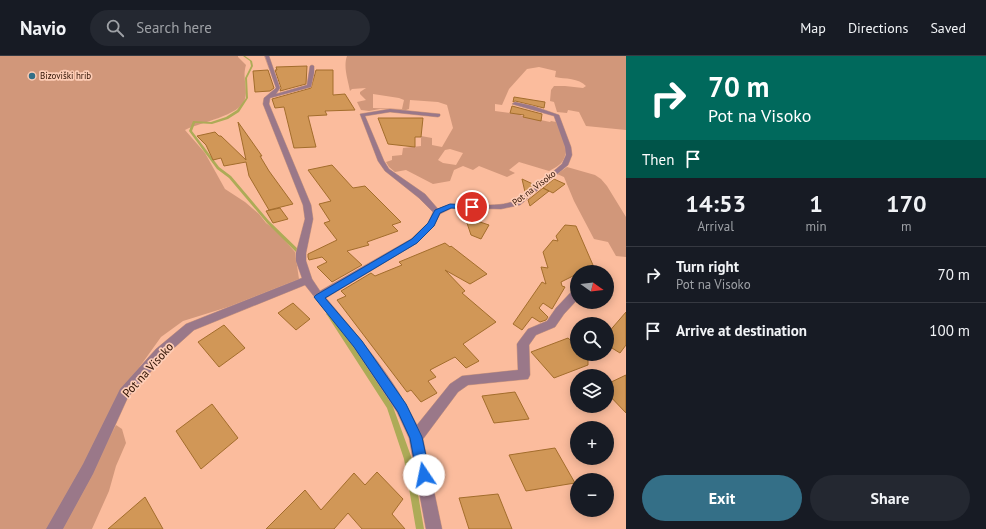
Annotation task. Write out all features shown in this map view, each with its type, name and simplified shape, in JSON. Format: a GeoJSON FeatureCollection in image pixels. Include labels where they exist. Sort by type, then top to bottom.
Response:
{"type":"FeatureCollection","features":[{"type":"Feature","properties":{"kind":"street"},"geometry":{"type":"LineString","coordinates":[[267,56],[278,88],[266,99],[266,104],[308,205],[309,219],[301,253],[301,261],[307,280],[319,297],[358,344],[402,408],[416,437],[434,529]]}},
{"type":"Feature","properties":{"kind":"street"},"geometry":{"type":"LineString","coordinates":[[268,97],[309,86],[312,66]]}},
{"type":"Feature","properties":{"kind":"street","name":"Pot na Visoko"},"geometry":{"type":"LineString","coordinates":[[437,212],[450,206],[488,208],[508,207],[517,203],[565,165],[569,155],[568,147],[556,115],[516,104]]}},
{"type":"Feature","properties":{"kind":"street"},"geometry":{"type":"LineString","coordinates":[[319,297],[414,241],[431,224],[437,212],[422,196],[388,170],[381,161],[362,115],[382,111],[438,115]]}},
{"type":"Feature","properties":{"kind":"street","name":"Pot na Visoko"},"geometry":{"type":"LineString","coordinates":[[54,529],[88,469],[124,393],[160,354],[190,327],[307,280]]}},
{"type":"Feature","properties":{"kind":"street"},"geometry":{"type":"LineString","coordinates":[[416,437],[454,388],[466,380],[524,375],[523,344],[532,332],[551,324],[570,300]]}},
{"type":"Feature","properties":{"kind":"shaded area"},"geometry":{"type":"Polygon","coordinates":[[[0,56],[238,56],[246,65],[246,95],[242,105],[236,110],[219,118],[185,130],[205,153],[225,189],[245,202],[259,214],[266,223],[276,230],[295,252],[299,279],[228,307],[183,321],[161,337],[116,400],[95,444],[47,529],[0,529],[0,56]]]}},
{"type":"Feature","properties":{"kind":"shaded area"},"geometry":{"type":"Polygon","coordinates":[[[347,56],[626,56],[626,130],[586,126],[579,112],[568,110],[567,113],[557,112],[554,102],[550,101],[551,90],[554,86],[583,88],[586,86],[576,80],[555,77],[556,71],[539,67],[527,69],[509,89],[502,105],[495,104],[495,111],[519,114],[522,116],[556,122],[565,147],[562,162],[549,171],[519,162],[509,170],[515,173],[507,177],[479,166],[473,170],[463,166],[454,170],[450,181],[433,184],[406,170],[395,172],[386,162],[392,160],[392,156],[402,155],[403,148],[421,146],[421,136],[432,138],[432,145],[442,147],[453,128],[447,105],[438,102],[410,100],[409,109],[406,110],[361,110],[357,102],[366,100],[360,92],[366,88],[352,89],[350,91],[346,74],[347,56]],[[373,94],[373,108],[402,109],[404,100],[373,94]],[[450,149],[445,150],[438,160],[443,163],[456,165],[463,153],[450,149]]]}},
{"type":"Feature","properties":{"kind":"shaded area"},"geometry":{"type":"Polygon","coordinates":[[[567,167],[595,175],[607,186],[626,217],[626,257],[616,256],[608,242],[594,239],[574,201],[564,177],[557,174],[567,167]]]}},
{"type":"Feature","properties":{"kind":"shaded area"},"geometry":{"type":"Polygon","coordinates":[[[116,425],[122,429],[126,443],[116,466],[109,491],[92,529],[62,529],[116,425]]]}},
{"type":"Feature","properties":{"kind":"building"},"geometry":{"type":"Polygon","coordinates":[[[307,66],[306,84],[280,91],[281,88],[275,70],[277,70],[276,67],[307,66]]]}},
{"type":"Feature","properties":{"kind":"building"},"geometry":{"type":"Polygon","coordinates":[[[268,70],[274,88],[270,91],[255,92],[253,71],[268,70]]]}},
{"type":"Feature","properties":{"kind":"building"},"geometry":{"type":"Polygon","coordinates":[[[316,70],[333,70],[333,95],[345,94],[355,110],[325,111],[327,115],[308,116],[316,147],[294,148],[284,107],[275,108],[272,99],[311,88],[316,70]]]}},
{"type":"Feature","properties":{"kind":"building"},"geometry":{"type":"Polygon","coordinates":[[[514,97],[545,102],[544,108],[515,101],[513,102],[514,97]]]}},
{"type":"Feature","properties":{"kind":"building"},"geometry":{"type":"Polygon","coordinates":[[[512,106],[542,114],[541,121],[523,117],[524,115],[510,113],[512,106]]]}},
{"type":"Feature","properties":{"kind":"building"},"geometry":{"type":"Polygon","coordinates":[[[378,118],[423,118],[421,137],[415,137],[415,147],[388,144],[378,118]]]}},
{"type":"Feature","properties":{"kind":"building"},"geometry":{"type":"Polygon","coordinates":[[[238,122],[262,156],[260,156],[269,171],[293,204],[269,210],[249,176],[246,162],[224,166],[221,158],[213,160],[206,145],[197,136],[215,132],[246,160],[238,122]]]}},
{"type":"Feature","properties":{"kind":"building"},"geometry":{"type":"Polygon","coordinates":[[[332,165],[353,188],[365,186],[401,222],[392,225],[398,231],[367,242],[369,245],[347,251],[362,265],[332,282],[317,267],[327,262],[322,257],[309,260],[308,257],[308,254],[337,240],[324,223],[330,221],[319,204],[331,201],[308,170],[332,165]]]}},
{"type":"Feature","properties":{"kind":"building"},"geometry":{"type":"Polygon","coordinates":[[[522,179],[535,185],[525,192],[522,179]]]}},
{"type":"Feature","properties":{"kind":"building"},"geometry":{"type":"Polygon","coordinates":[[[554,179],[565,184],[553,193],[543,188],[554,179]]]}},
{"type":"Feature","properties":{"kind":"building"},"geometry":{"type":"Polygon","coordinates":[[[543,188],[549,191],[530,206],[528,200],[543,188]]]}},
{"type":"Feature","properties":{"kind":"building"},"geometry":{"type":"Polygon","coordinates":[[[280,208],[288,219],[273,223],[266,211],[280,208]]]}},
{"type":"Feature","properties":{"kind":"building"},"geometry":{"type":"Polygon","coordinates":[[[465,217],[489,225],[481,239],[471,235],[465,217]]]}},
{"type":"Feature","properties":{"kind":"building"},"geometry":{"type":"Polygon","coordinates":[[[565,225],[576,226],[593,265],[570,265],[570,278],[561,282],[562,286],[565,287],[552,309],[543,303],[539,308],[548,317],[546,320],[540,322],[532,317],[522,330],[513,324],[542,282],[546,284],[541,267],[548,268],[543,252],[553,240],[558,241],[556,236],[565,225]]]}},
{"type":"Feature","properties":{"kind":"building"},"geometry":{"type":"Polygon","coordinates":[[[445,243],[487,274],[470,284],[445,270],[465,291],[462,293],[496,322],[463,344],[479,361],[466,368],[455,357],[430,370],[436,377],[428,381],[437,393],[421,402],[411,390],[407,392],[337,300],[346,296],[341,291],[371,273],[375,276],[402,265],[399,262],[445,243]]]}},
{"type":"Feature","properties":{"kind":"building"},"geometry":{"type":"Polygon","coordinates":[[[293,303],[310,319],[296,330],[278,313],[293,303]]]}},
{"type":"Feature","properties":{"kind":"building"},"geometry":{"type":"Polygon","coordinates":[[[626,312],[626,345],[620,353],[614,349],[614,326],[626,312]]]}},
{"type":"Feature","properties":{"kind":"building"},"geometry":{"type":"Polygon","coordinates":[[[224,325],[245,348],[219,367],[198,342],[224,325]]]}},
{"type":"Feature","properties":{"kind":"building"},"geometry":{"type":"Polygon","coordinates":[[[568,338],[570,340],[570,361],[588,361],[588,365],[578,369],[570,369],[570,372],[554,378],[531,352],[568,338]]]}},
{"type":"Feature","properties":{"kind":"building"},"geometry":{"type":"Polygon","coordinates":[[[626,375],[626,413],[614,400],[614,381],[626,375]]]}},
{"type":"Feature","properties":{"kind":"building"},"geometry":{"type":"Polygon","coordinates":[[[515,392],[529,419],[494,423],[482,396],[515,392]]]}},
{"type":"Feature","properties":{"kind":"building"},"geometry":{"type":"Polygon","coordinates":[[[212,404],[238,438],[201,469],[176,431],[212,404]]]}},
{"type":"Feature","properties":{"kind":"building"},"geometry":{"type":"Polygon","coordinates":[[[555,448],[570,474],[570,484],[526,491],[509,455],[555,448]]]}},
{"type":"Feature","properties":{"kind":"building"},"geometry":{"type":"Polygon","coordinates":[[[377,472],[403,499],[392,514],[405,529],[362,529],[348,513],[334,529],[266,529],[305,490],[321,510],[354,473],[365,485],[377,472]]]}},
{"type":"Feature","properties":{"kind":"building"},"geometry":{"type":"Polygon","coordinates":[[[498,494],[512,529],[469,529],[459,498],[498,494]]]}},
{"type":"Feature","properties":{"kind":"building"},"geometry":{"type":"Polygon","coordinates":[[[145,497],[163,529],[108,529],[145,497]]]}},
{"type":"Feature","properties":{"kind":"waterway"},"geometry":{"type":"LineString","coordinates":[[244,56],[251,61],[252,66],[246,78],[247,98],[238,111],[227,118],[211,123],[194,122],[190,131],[218,168],[230,177],[268,222],[298,252],[298,257]]}},
{"type":"Feature","properties":{"kind":"waterway"},"geometry":{"type":"LineString","coordinates":[[329,314],[390,406],[408,459],[420,529]]}},
{"type":"Feature","properties":{"kind":"place","name":"Bizoviški hrib"},"geometry":{"type":"Point","coordinates":[32,76]}},
{"type":"Feature","properties":{"kind":"route"},"geometry":{"type":"LineString","coordinates":[[424,475],[416,437],[402,408],[358,344],[319,297],[414,241],[431,224],[437,212],[450,206],[472,207]]}}]}
